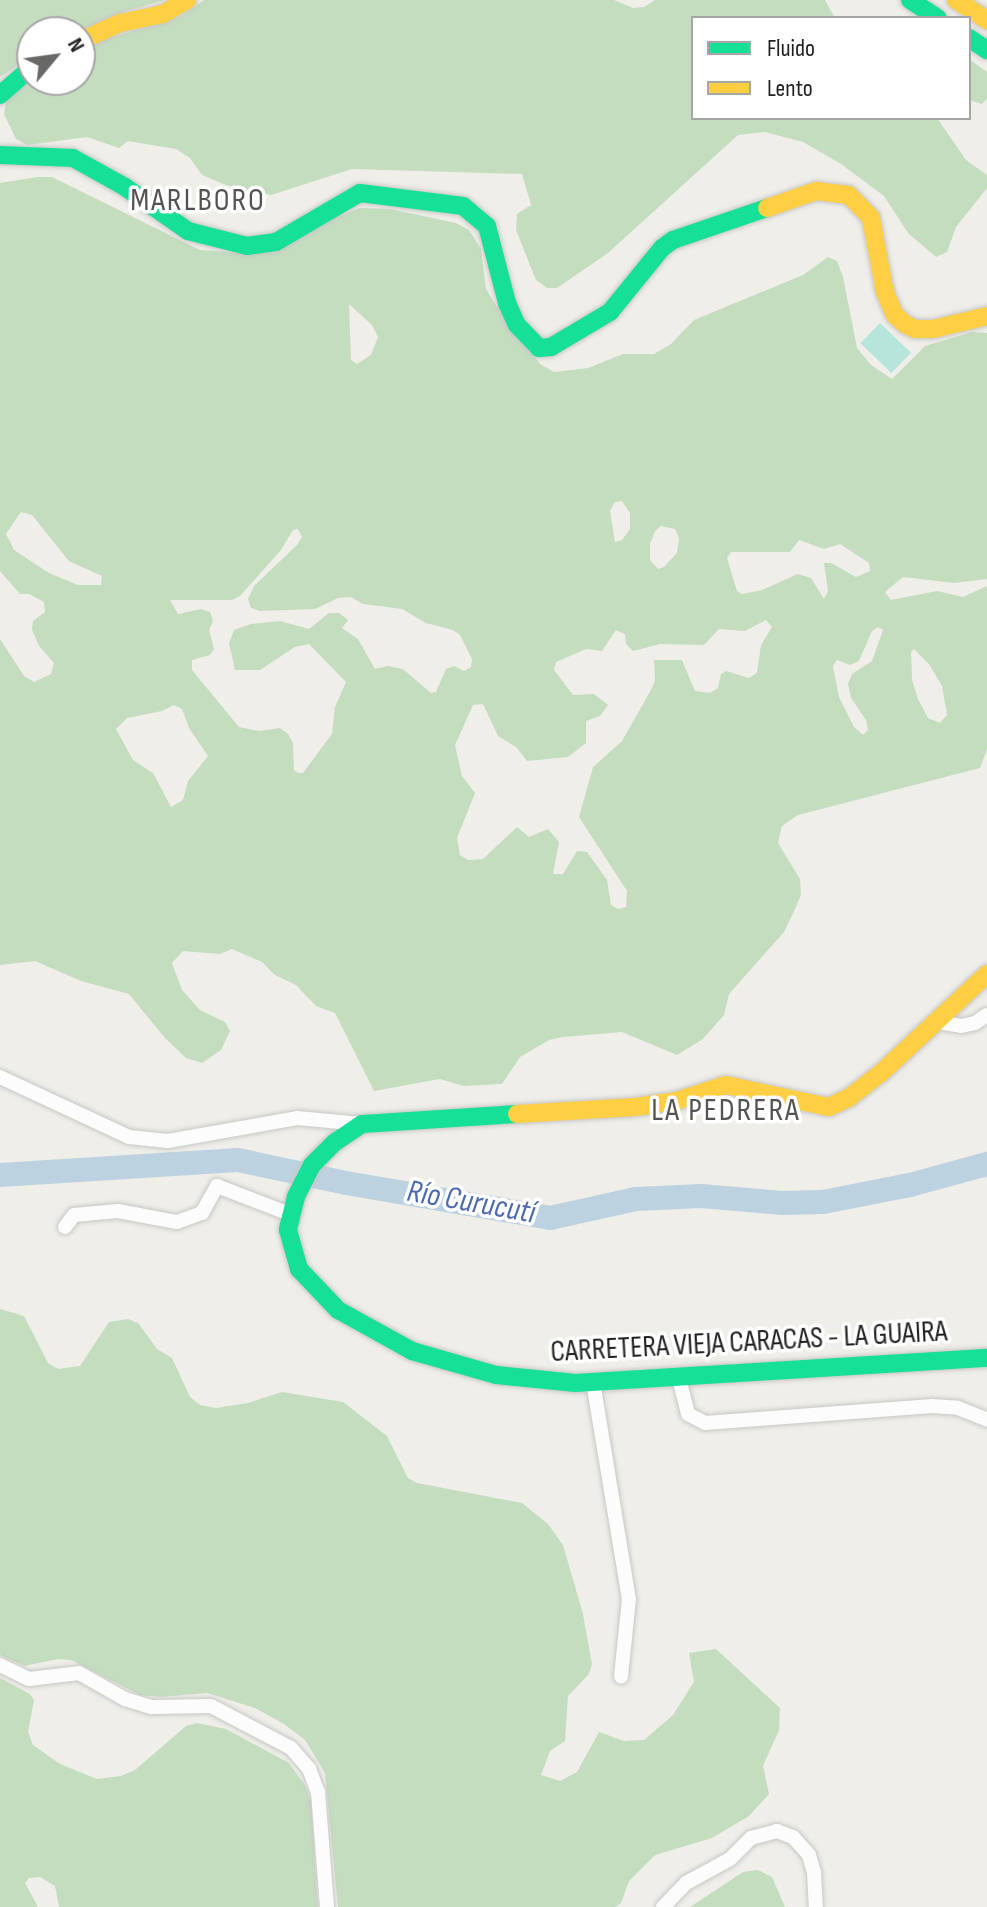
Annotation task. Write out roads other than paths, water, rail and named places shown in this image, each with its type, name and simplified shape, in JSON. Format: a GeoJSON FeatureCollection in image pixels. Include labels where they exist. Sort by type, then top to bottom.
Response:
{"type":"FeatureCollection","features":[{"type":"Feature","properties":{"kind":"main road"},"geometry":{"type":"LineString","coordinates":[[96,33],[163,14],[187,0]]}},
{"type":"Feature","properties":{"kind":"main road"},"geometry":{"type":"LineString","coordinates":[[910,0],[935,16]]}},
{"type":"Feature","properties":{"kind":"main road"},"geometry":{"type":"LineString","coordinates":[[956,0],[987,20]]}},
{"type":"Feature","properties":{"kind":"main road"},"geometry":{"type":"LineString","coordinates":[[0,95],[16,81]]}},
{"type":"Feature","properties":{"kind":"main road"},"geometry":{"type":"LineString","coordinates":[[0,155],[14,158],[73,158],[125,187],[188,231],[247,246],[276,242],[360,193],[463,206],[487,226],[507,303],[517,325],[539,348],[551,347],[610,312],[648,264],[673,240],[816,191],[849,195],[871,218],[885,292],[895,315],[905,324],[915,329],[933,329],[987,316]]}},
{"type":"Feature","properties":{"kind":"main road"},"geometry":{"type":"LineString","coordinates":[[362,1124],[635,1107],[676,1101],[726,1085],[829,1107],[864,1088],[939,1022],[987,974]]}},
{"type":"Feature","properties":{"kind":"main road","name":"CARRETERA VIEJA CARACAS - LA GUAIRA"},"geometry":{"type":"LineString","coordinates":[[362,1124],[335,1142],[312,1165],[290,1214],[289,1243],[299,1269],[338,1310],[412,1351],[496,1375],[593,1382],[987,1358]]}},
{"type":"Feature","properties":{"kind":"street"},"geometry":{"type":"LineString","coordinates":[[939,1022],[961,1026],[975,1023],[987,1015]]}},
{"type":"Feature","properties":{"kind":"street"},"geometry":{"type":"LineString","coordinates":[[0,1077],[129,1137],[168,1141],[239,1131],[297,1118],[362,1124]]}},
{"type":"Feature","properties":{"kind":"street"},"geometry":{"type":"LineString","coordinates":[[65,1227],[74,1215],[118,1211],[177,1222],[202,1213],[217,1186],[290,1214]]}},
{"type":"Feature","properties":{"kind":"street"},"geometry":{"type":"LineString","coordinates":[[679,1378],[684,1407],[698,1422],[932,1406],[958,1408],[987,1420]]}},
{"type":"Feature","properties":{"kind":"street"},"geometry":{"type":"LineString","coordinates":[[593,1382],[629,1599],[621,1677]]}},
{"type":"Feature","properties":{"kind":"street"},"geometry":{"type":"LineString","coordinates":[[0,1665],[29,1679],[79,1673],[125,1699],[152,1707],[211,1706],[291,1748],[309,1769],[318,1792],[327,1907]]}},
{"type":"Feature","properties":{"kind":"street"},"geometry":{"type":"LineString","coordinates":[[663,1907],[679,1888],[730,1859],[751,1838],[777,1831],[793,1837],[809,1855],[814,1872],[816,1907]]}},
{"type":"Feature","properties":{"kind":"waterway","name":"Río Curucutí"},"geometry":{"type":"LineString","coordinates":[[0,1175],[238,1160],[346,1183],[550,1218],[636,1199],[701,1196],[783,1203],[823,1202],[910,1185],[987,1164]]}},
{"type":"Feature","properties":{"kind":"district","name":"MARLBORO"},"geometry":{"type":"Point","coordinates":[198,201]}},
{"type":"Feature","properties":{"kind":"district","name":"LA PEDRERA"},"geometry":{"type":"Point","coordinates":[726,1111]}}]}
